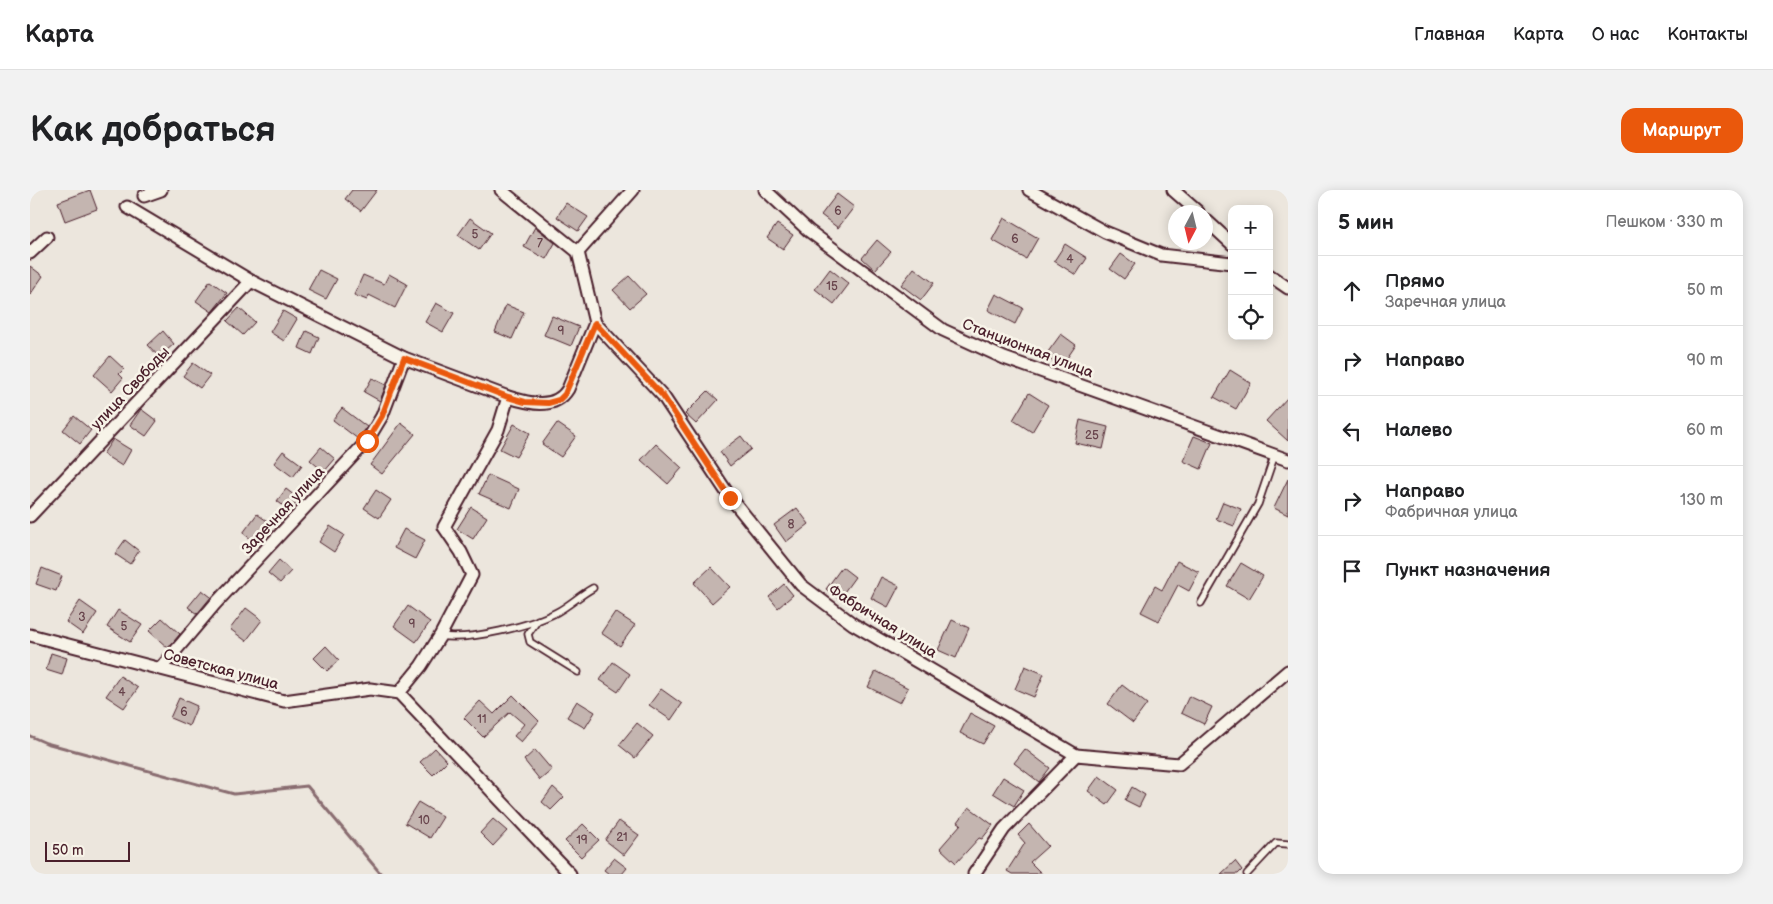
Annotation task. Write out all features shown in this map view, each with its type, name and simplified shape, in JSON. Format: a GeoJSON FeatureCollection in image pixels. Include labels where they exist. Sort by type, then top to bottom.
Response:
{"type":"FeatureCollection","features":[{"type":"Feature","properties":{"kind":"street"},"geometry":{"type":"LineString","coordinates":[[144,196],[161,190]]}},
{"type":"Feature","properties":{"kind":"street"},"geometry":{"type":"LineString","coordinates":[[501,190],[578,252],[633,190]]}},
{"type":"Feature","properties":{"kind":"street","name":"Станционная улица"},"geometry":{"type":"LineString","coordinates":[[765,190],[809,231],[943,330],[1004,358],[1288,460]]}},
{"type":"Feature","properties":{"kind":"street"},"geometry":{"type":"LineString","coordinates":[[1029,190],[1106,232],[1161,255],[1228,263]]}},
{"type":"Feature","properties":{"kind":"street"},"geometry":{"type":"LineString","coordinates":[[1173,190],[1190,205]]}},
{"type":"Feature","properties":{"kind":"street"},"geometry":{"type":"LineString","coordinates":[[127,208],[251,281],[404,358],[508,397],[540,404],[551,403],[561,398],[568,389],[595,323]]}},
{"type":"Feature","properties":{"kind":"street"},"geometry":{"type":"LineString","coordinates":[[1213,226],[1228,240]]}},
{"type":"Feature","properties":{"kind":"street"},"geometry":{"type":"LineString","coordinates":[[30,253],[46,237]]}},
{"type":"Feature","properties":{"kind":"street","name":"Фабричная улица"},"geometry":{"type":"LineString","coordinates":[[578,252],[595,323],[663,396],[730,498],[801,585],[853,624],[1076,755]]}},
{"type":"Feature","properties":{"kind":"street"},"geometry":{"type":"LineString","coordinates":[[1273,278],[1288,288]]}},
{"type":"Feature","properties":{"kind":"street","name":"улица Свободы"},"geometry":{"type":"LineString","coordinates":[[30,516],[251,281]]}},
{"type":"Feature","properties":{"kind":"street","name":"Заречная улица"},"geometry":{"type":"LineString","coordinates":[[160,669],[215,604],[367,441],[382,416],[404,358]]}},
{"type":"Feature","properties":{"kind":"street"},"geometry":{"type":"LineString","coordinates":[[508,397],[500,426],[444,527],[461,552],[472,575],[440,636],[421,666],[399,693],[570,874]]}},
{"type":"Feature","properties":{"kind":"street","name":"Советская улица"},"geometry":{"type":"LineString","coordinates":[[31,635],[284,701],[370,689],[399,693]]}},
{"type":"Feature","properties":{"kind":"street"},"geometry":{"type":"LineString","coordinates":[[974,874],[1004,829],[1076,755],[1179,764],[1288,672]]}},
{"type":"Feature","properties":{"kind":"lane"},"geometry":{"type":"LineString","coordinates":[[1201,603],[1258,504],[1275,454]]}},
{"type":"Feature","properties":{"kind":"lane"},"geometry":{"type":"LineString","coordinates":[[440,636],[467,637],[538,620],[563,609],[580,595],[593,588]]}},
{"type":"Feature","properties":{"kind":"lane"},"geometry":{"type":"LineString","coordinates":[[538,620],[528,634],[530,642],[578,672]]}},
{"type":"Feature","properties":{"kind":"lane"},"geometry":{"type":"LineString","coordinates":[[1247,874],[1276,844],[1288,844]]}},
{"type":"Feature","properties":{"kind":"building"},"geometry":{"type":"Polygon","coordinates":[[[90,190],[97,209],[65,221],[58,202],[90,190]]]}},
{"type":"Feature","properties":{"kind":"building"},"geometry":{"type":"Polygon","coordinates":[[[352,190],[377,190],[361,211],[345,199],[352,190]]]}},
{"type":"Feature","properties":{"kind":"building"},"geometry":{"type":"Polygon","coordinates":[[[837,194],[854,207],[838,228],[821,215],[837,194]]]}},
{"type":"Feature","properties":{"kind":"building"},"geometry":{"type":"Polygon","coordinates":[[[566,203],[588,217],[578,231],[557,217],[566,203]]]}},
{"type":"Feature","properties":{"kind":"building"},"geometry":{"type":"Polygon","coordinates":[[[470,218],[491,233],[479,250],[458,235],[470,218]]]}},
{"type":"Feature","properties":{"kind":"building"},"geometry":{"type":"Polygon","coordinates":[[[1004,218],[1038,238],[1026,259],[992,240],[1004,218]]]}},
{"type":"Feature","properties":{"kind":"building"},"geometry":{"type":"Polygon","coordinates":[[[777,224],[793,235],[783,249],[767,238],[777,224]]]}},
{"type":"Feature","properties":{"kind":"building"},"geometry":{"type":"Polygon","coordinates":[[[535,227],[555,243],[546,259],[524,247],[535,227]]]}},
{"type":"Feature","properties":{"kind":"building"},"geometry":{"type":"Polygon","coordinates":[[[877,240],[891,252],[875,270],[862,258],[877,240]]]}},
{"type":"Feature","properties":{"kind":"building"},"geometry":{"type":"Polygon","coordinates":[[[1065,244],[1087,258],[1076,275],[1054,261],[1065,244]]]}},
{"type":"Feature","properties":{"kind":"building"},"geometry":{"type":"Polygon","coordinates":[[[1121,254],[1135,264],[1124,279],[1110,269],[1121,254]]]}},
{"type":"Feature","properties":{"kind":"building"},"geometry":{"type":"Polygon","coordinates":[[[30,266],[43,276],[30,295],[30,266]]]}},
{"type":"Feature","properties":{"kind":"building"},"geometry":{"type":"Polygon","coordinates":[[[914,268],[934,283],[921,300],[901,285],[914,268]]]}},
{"type":"Feature","properties":{"kind":"building"},"geometry":{"type":"Polygon","coordinates":[[[830,269],[849,284],[834,304],[815,289],[830,269]]]}},
{"type":"Feature","properties":{"kind":"building"},"geometry":{"type":"Polygon","coordinates":[[[319,270],[337,279],[326,299],[308,290],[319,270]]]}},
{"type":"Feature","properties":{"kind":"building"},"geometry":{"type":"Polygon","coordinates":[[[389,274],[407,284],[395,308],[369,295],[367,300],[354,295],[363,275],[384,284],[389,274]]]}},
{"type":"Feature","properties":{"kind":"building"},"geometry":{"type":"Polygon","coordinates":[[[629,276],[646,294],[630,308],[613,290],[629,276]]]}},
{"type":"Feature","properties":{"kind":"building"},"geometry":{"type":"Polygon","coordinates":[[[210,281],[227,293],[212,312],[196,301],[210,281]]]}},
{"type":"Feature","properties":{"kind":"building"},"geometry":{"type":"Polygon","coordinates":[[[996,294],[1023,308],[1015,324],[988,310],[996,294]]]}},
{"type":"Feature","properties":{"kind":"building"},"geometry":{"type":"Polygon","coordinates":[[[436,303],[454,313],[443,332],[425,322],[436,303]]]}},
{"type":"Feature","properties":{"kind":"building"},"geometry":{"type":"Polygon","coordinates":[[[506,305],[524,312],[512,339],[495,332],[506,305]]]}},
{"type":"Feature","properties":{"kind":"building"},"geometry":{"type":"Polygon","coordinates":[[[239,308],[255,322],[243,335],[227,321],[239,308]]]}},
{"type":"Feature","properties":{"kind":"building"},"geometry":{"type":"Polygon","coordinates":[[[283,311],[297,319],[284,341],[270,332],[283,311]]]}},
{"type":"Feature","properties":{"kind":"building"},"geometry":{"type":"Polygon","coordinates":[[[552,316],[579,327],[571,346],[544,335],[552,316]]]}},
{"type":"Feature","properties":{"kind":"building"},"geometry":{"type":"Polygon","coordinates":[[[163,331],[174,344],[159,357],[148,345],[163,331]]]}},
{"type":"Feature","properties":{"kind":"building"},"geometry":{"type":"Polygon","coordinates":[[[306,331],[319,337],[312,354],[299,348],[306,331]]]}},
{"type":"Feature","properties":{"kind":"building"},"geometry":{"type":"Polygon","coordinates":[[[1061,334],[1076,345],[1061,367],[1045,356],[1061,334]]]}},
{"type":"Feature","properties":{"kind":"building"},"geometry":{"type":"Polygon","coordinates":[[[110,356],[124,369],[119,374],[123,378],[112,391],[94,375],[110,356]]]}},
{"type":"Feature","properties":{"kind":"building"},"geometry":{"type":"Polygon","coordinates":[[[193,363],[210,375],[200,388],[183,376],[193,363]]]}},
{"type":"Feature","properties":{"kind":"building"},"geometry":{"type":"Polygon","coordinates":[[[1230,370],[1251,383],[1236,409],[1214,397],[1230,370]]]}},
{"type":"Feature","properties":{"kind":"building"},"geometry":{"type":"Polygon","coordinates":[[[372,378],[386,385],[380,401],[364,392],[372,378]]]}},
{"type":"Feature","properties":{"kind":"building"},"geometry":{"type":"Polygon","coordinates":[[[708,391],[718,400],[696,424],[685,414],[708,391]]]}},
{"type":"Feature","properties":{"kind":"building"},"geometry":{"type":"Polygon","coordinates":[[[1029,393],[1048,405],[1032,432],[1013,420],[1029,393]]]}},
{"type":"Feature","properties":{"kind":"building"},"geometry":{"type":"Polygon","coordinates":[[[1288,397],[1288,441],[1266,421],[1288,397]]]}},
{"type":"Feature","properties":{"kind":"building"},"geometry":{"type":"Polygon","coordinates":[[[342,408],[367,427],[358,439],[333,420],[342,408]]]}},
{"type":"Feature","properties":{"kind":"building"},"geometry":{"type":"Polygon","coordinates":[[[141,409],[157,421],[146,436],[130,425],[141,409]]]}},
{"type":"Feature","properties":{"kind":"building"},"geometry":{"type":"Polygon","coordinates":[[[74,416],[91,430],[80,444],[63,430],[74,416]]]}},
{"type":"Feature","properties":{"kind":"building"},"geometry":{"type":"Polygon","coordinates":[[[1080,420],[1108,427],[1103,449],[1075,443],[1080,420]]]}},
{"type":"Feature","properties":{"kind":"building"},"geometry":{"type":"Polygon","coordinates":[[[401,423],[415,434],[382,474],[370,465],[401,423]]]}},
{"type":"Feature","properties":{"kind":"building"},"geometry":{"type":"Polygon","coordinates":[[[557,423],[576,436],[561,457],[542,444],[557,423]]]}},
{"type":"Feature","properties":{"kind":"building"},"geometry":{"type":"Polygon","coordinates":[[[514,424],[530,433],[516,457],[500,449],[514,424]]]}},
{"type":"Feature","properties":{"kind":"building"},"geometry":{"type":"Polygon","coordinates":[[[741,436],[751,449],[730,466],[720,452],[741,436]]]}},
{"type":"Feature","properties":{"kind":"building"},"geometry":{"type":"Polygon","coordinates":[[[1194,436],[1212,443],[1201,469],[1183,461],[1194,436]]]}},
{"type":"Feature","properties":{"kind":"building"},"geometry":{"type":"Polygon","coordinates":[[[113,439],[131,450],[122,466],[103,454],[113,439]]]}},
{"type":"Feature","properties":{"kind":"building"},"geometry":{"type":"Polygon","coordinates":[[[656,444],[682,468],[668,484],[641,460],[656,444]]]}},
{"type":"Feature","properties":{"kind":"building"},"geometry":{"type":"Polygon","coordinates":[[[321,447],[335,459],[324,472],[310,460],[321,447]]]}},
{"type":"Feature","properties":{"kind":"building"},"geometry":{"type":"Polygon","coordinates":[[[283,451],[302,465],[293,477],[274,463],[283,451]]]}},
{"type":"Feature","properties":{"kind":"building"},"geometry":{"type":"Polygon","coordinates":[[[488,475],[519,489],[511,508],[479,494],[488,475]]]}},
{"type":"Feature","properties":{"kind":"building"},"geometry":{"type":"Polygon","coordinates":[[[1288,479],[1288,515],[1274,508],[1288,479]]]}},
{"type":"Feature","properties":{"kind":"building"},"geometry":{"type":"Polygon","coordinates":[[[286,489],[299,499],[290,511],[277,501],[286,489]]]}},
{"type":"Feature","properties":{"kind":"building"},"geometry":{"type":"Polygon","coordinates":[[[376,490],[391,500],[379,518],[364,508],[376,490]]]}},
{"type":"Feature","properties":{"kind":"building"},"geometry":{"type":"Polygon","coordinates":[[[1223,502],[1241,509],[1234,526],[1216,519],[1223,502]]]}},
{"type":"Feature","properties":{"kind":"building"},"geometry":{"type":"Polygon","coordinates":[[[471,507],[487,517],[473,539],[457,529],[471,507]]]}},
{"type":"Feature","properties":{"kind":"building"},"geometry":{"type":"Polygon","coordinates":[[[797,508],[809,524],[786,542],[774,525],[797,508]]]}},
{"type":"Feature","properties":{"kind":"building"},"geometry":{"type":"Polygon","coordinates":[[[257,514],[270,523],[256,543],[243,533],[257,514]]]}},
{"type":"Feature","properties":{"kind":"building"},"geometry":{"type":"Polygon","coordinates":[[[330,526],[344,535],[334,552],[319,542],[330,526]]]}},
{"type":"Feature","properties":{"kind":"building"},"geometry":{"type":"Polygon","coordinates":[[[404,529],[425,540],[415,559],[394,548],[404,529]]]}},
{"type":"Feature","properties":{"kind":"building"},"geometry":{"type":"Polygon","coordinates":[[[125,540],[139,551],[130,564],[115,554],[125,540]]]}},
{"type":"Feature","properties":{"kind":"building"},"geometry":{"type":"Polygon","coordinates":[[[279,560],[291,571],[280,583],[268,573],[279,560]]]}},
{"type":"Feature","properties":{"kind":"building"},"geometry":{"type":"Polygon","coordinates":[[[1177,561],[1199,572],[1189,591],[1178,585],[1159,621],[1141,612],[1155,586],[1162,590],[1177,561]]]}},
{"type":"Feature","properties":{"kind":"building"},"geometry":{"type":"Polygon","coordinates":[[[1241,563],[1263,576],[1249,599],[1227,586],[1241,563]]]}},
{"type":"Feature","properties":{"kind":"building"},"geometry":{"type":"Polygon","coordinates":[[[711,567],[730,587],[712,603],[694,583],[711,567]]]}},
{"type":"Feature","properties":{"kind":"building"},"geometry":{"type":"Polygon","coordinates":[[[842,567],[855,577],[839,599],[826,589],[842,567]]]}},
{"type":"Feature","properties":{"kind":"building"},"geometry":{"type":"Polygon","coordinates":[[[42,568],[62,576],[56,591],[36,584],[42,568]]]}},
{"type":"Feature","properties":{"kind":"building"},"geometry":{"type":"Polygon","coordinates":[[[881,577],[899,586],[888,607],[871,598],[881,577]]]}},
{"type":"Feature","properties":{"kind":"building"},"geometry":{"type":"Polygon","coordinates":[[[784,584],[793,595],[778,608],[769,597],[784,584]]]}},
{"type":"Feature","properties":{"kind":"building"},"geometry":{"type":"Polygon","coordinates":[[[202,590],[211,597],[197,614],[188,607],[202,590]]]}},
{"type":"Feature","properties":{"kind":"building"},"geometry":{"type":"Polygon","coordinates":[[[80,601],[97,613],[83,634],[66,622],[80,601]]]}},
{"type":"Feature","properties":{"kind":"building"},"geometry":{"type":"Polygon","coordinates":[[[408,606],[430,622],[416,642],[394,626],[408,606]]]}},
{"type":"Feature","properties":{"kind":"building"},"geometry":{"type":"Polygon","coordinates":[[[246,608],[262,620],[246,641],[230,629],[246,608]]]}},
{"type":"Feature","properties":{"kind":"building"},"geometry":{"type":"Polygon","coordinates":[[[118,610],[142,625],[130,642],[107,627],[118,610]]]}},
{"type":"Feature","properties":{"kind":"building"},"geometry":{"type":"Polygon","coordinates":[[[615,612],[635,625],[620,646],[601,633],[615,612]]]}},
{"type":"Feature","properties":{"kind":"building"},"geometry":{"type":"Polygon","coordinates":[[[162,618],[180,634],[168,648],[149,631],[162,618]]]}},
{"type":"Feature","properties":{"kind":"building"},"geometry":{"type":"Polygon","coordinates":[[[952,620],[969,628],[956,658],[938,650],[952,620]]]}},
{"type":"Feature","properties":{"kind":"building"},"geometry":{"type":"Polygon","coordinates":[[[326,646],[339,660],[327,671],[314,658],[326,646]]]}},
{"type":"Feature","properties":{"kind":"building"},"geometry":{"type":"Polygon","coordinates":[[[51,653],[67,658],[62,675],[46,670],[51,653]]]}},
{"type":"Feature","properties":{"kind":"building"},"geometry":{"type":"Polygon","coordinates":[[[613,662],[630,674],[618,692],[600,680],[613,662]]]}},
{"type":"Feature","properties":{"kind":"building"},"geometry":{"type":"Polygon","coordinates":[[[1025,666],[1044,674],[1034,697],[1015,689],[1025,666]]]}},
{"type":"Feature","properties":{"kind":"building"},"geometry":{"type":"Polygon","coordinates":[[[876,671],[908,688],[900,703],[868,687],[876,671]]]}},
{"type":"Feature","properties":{"kind":"building"},"geometry":{"type":"Polygon","coordinates":[[[120,676],[138,688],[124,708],[106,696],[120,676]]]}},
{"type":"Feature","properties":{"kind":"building"},"geometry":{"type":"Polygon","coordinates":[[[1122,685],[1147,704],[1133,723],[1108,704],[1122,685]]]}},
{"type":"Feature","properties":{"kind":"building"},"geometry":{"type":"Polygon","coordinates":[[[661,689],[682,704],[671,720],[649,705],[661,689]]]}},
{"type":"Feature","properties":{"kind":"building"},"geometry":{"type":"Polygon","coordinates":[[[513,695],[539,721],[521,742],[514,736],[524,724],[510,712],[483,737],[464,718],[480,701],[494,714],[513,695]]]}},
{"type":"Feature","properties":{"kind":"building"},"geometry":{"type":"Polygon","coordinates":[[[1189,696],[1212,707],[1204,724],[1181,713],[1189,696]]]}},
{"type":"Feature","properties":{"kind":"building"},"geometry":{"type":"Polygon","coordinates":[[[179,698],[197,706],[189,726],[170,718],[179,698]]]}},
{"type":"Feature","properties":{"kind":"building"},"geometry":{"type":"Polygon","coordinates":[[[577,701],[595,712],[585,728],[567,717],[577,701]]]}},
{"type":"Feature","properties":{"kind":"building"},"geometry":{"type":"Polygon","coordinates":[[[970,713],[994,726],[983,744],[960,733],[970,713]]]}},
{"type":"Feature","properties":{"kind":"building"},"geometry":{"type":"Polygon","coordinates":[[[637,723],[653,736],[635,758],[619,745],[637,723]]]}},
{"type":"Feature","properties":{"kind":"building"},"geometry":{"type":"Polygon","coordinates":[[[435,748],[447,761],[433,775],[420,762],[435,748]]]}},
{"type":"Feature","properties":{"kind":"building"},"geometry":{"type":"Polygon","coordinates":[[[1025,749],[1050,768],[1039,782],[1014,763],[1025,749]]]}},
{"type":"Feature","properties":{"kind":"building"},"geometry":{"type":"Polygon","coordinates":[[[535,750],[552,770],[540,780],[524,760],[535,750]]]}},
{"type":"Feature","properties":{"kind":"building"},"geometry":{"type":"Polygon","coordinates":[[[1099,776],[1118,790],[1107,805],[1088,791],[1099,776]]]}},
{"type":"Feature","properties":{"kind":"building"},"geometry":{"type":"Polygon","coordinates":[[[1003,777],[1024,790],[1014,806],[993,793],[1003,777]]]}},
{"type":"Feature","properties":{"kind":"building"},"geometry":{"type":"Polygon","coordinates":[[[553,787],[564,797],[551,810],[542,802],[553,787]]]}},
{"type":"Feature","properties":{"kind":"building"},"geometry":{"type":"Polygon","coordinates":[[[1132,787],[1145,795],[1139,807],[1125,800],[1132,787]]]}},
{"type":"Feature","properties":{"kind":"building"},"geometry":{"type":"Polygon","coordinates":[[[418,802],[443,817],[430,838],[405,823],[418,802]]]}},
{"type":"Feature","properties":{"kind":"building"},"geometry":{"type":"Polygon","coordinates":[[[969,807],[993,825],[982,839],[979,838],[956,863],[940,848],[961,824],[958,822],[969,807]]]}},
{"type":"Feature","properties":{"kind":"building"},"geometry":{"type":"Polygon","coordinates":[[[493,819],[507,831],[493,846],[480,833],[493,819]]]}},
{"type":"Feature","properties":{"kind":"building"},"geometry":{"type":"Polygon","coordinates":[[[619,821],[639,835],[624,855],[605,840],[619,821]]]}},
{"type":"Feature","properties":{"kind":"building"},"geometry":{"type":"Polygon","coordinates":[[[583,824],[599,840],[581,857],[565,841],[583,824]]]}},
{"type":"Feature","properties":{"kind":"building"},"geometry":{"type":"Polygon","coordinates":[[[1029,824],[1048,846],[1030,862],[1042,874],[1012,874],[1007,871],[1025,843],[1018,835],[1029,824]]]}},
{"type":"Feature","properties":{"kind":"building"},"geometry":{"type":"Polygon","coordinates":[[[614,858],[627,868],[622,874],[609,874],[604,870],[614,858]]]}},
{"type":"Feature","properties":{"kind":"building"},"geometry":{"type":"Polygon","coordinates":[[[1235,861],[1242,870],[1238,874],[1221,874],[1235,861]]]}},
{"type":"Feature","properties":{"kind":"waterway"},"geometry":{"type":"LineString","coordinates":[[30,736],[46,743],[234,794],[307,786],[381,874]]}},
{"type":"Feature","properties":{"kind":"route"},"geometry":{"type":"LineString","coordinates":[[367,441],[382,416],[404,358],[508,397],[525,402],[548,403],[559,400],[564,396],[595,323],[663,396],[730,498]]}}]}
